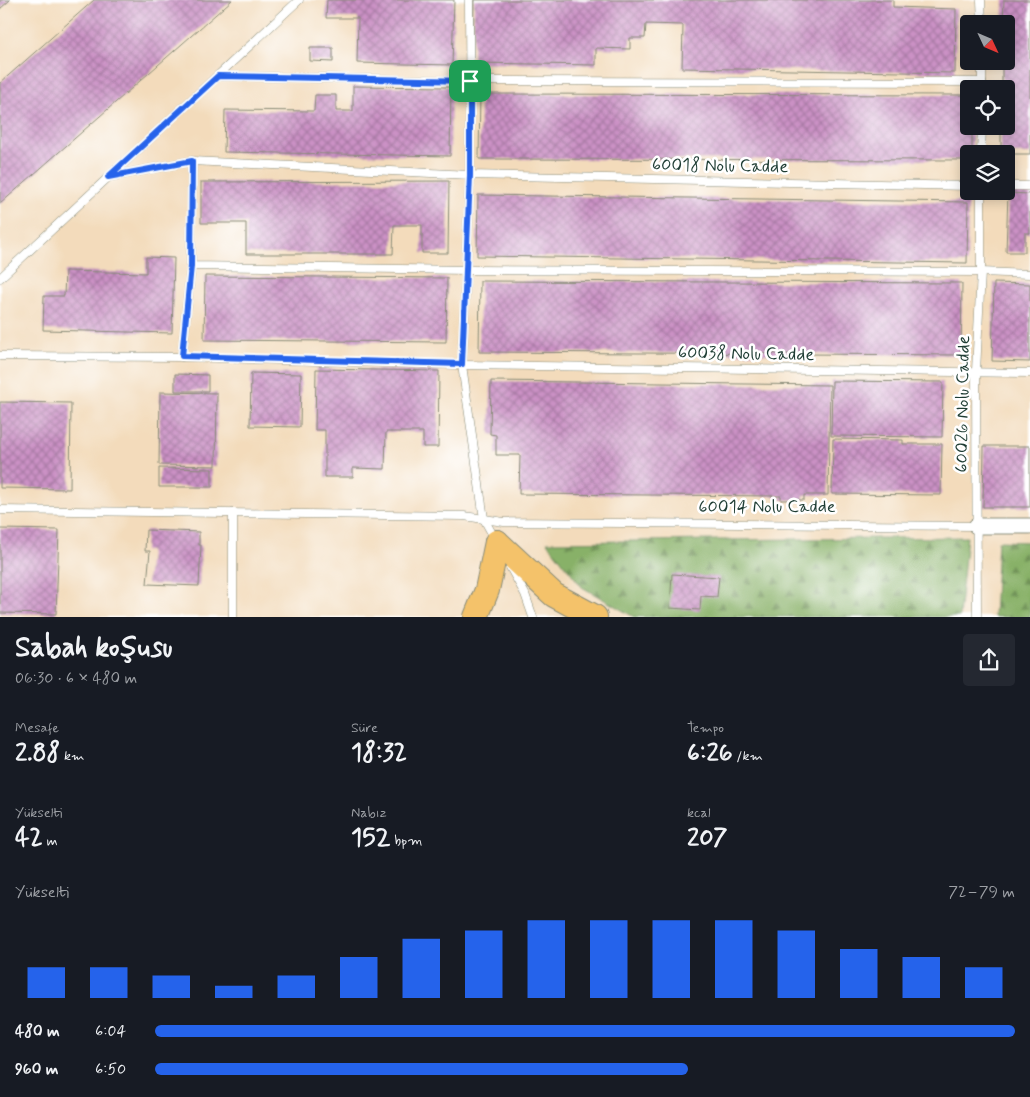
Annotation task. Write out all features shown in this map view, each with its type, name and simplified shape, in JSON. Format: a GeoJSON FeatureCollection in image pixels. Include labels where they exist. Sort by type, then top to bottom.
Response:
{"type":"FeatureCollection","features":[{"type":"Feature","properties":{"kind":"main road"},"geometry":{"type":"LineString","coordinates":[[476,617],[487,590],[500,532]]}},
{"type":"Feature","properties":{"kind":"main road"},"geometry":{"type":"LineString","coordinates":[[500,532],[554,595],[595,617]]}},
{"type":"Feature","properties":{"kind":"street","name":"60014 Nolu Cadde"},"geometry":{"type":"LineString","coordinates":[[976,526],[1030,526]]}},
{"type":"Feature","properties":{"kind":"lane"},"geometry":{"type":"LineString","coordinates":[[0,278],[299,0]]}},
{"type":"Feature","properties":{"kind":"lane"},"geometry":{"type":"LineString","coordinates":[[469,0],[470,175],[462,364],[484,519],[500,532],[534,617]]}},
{"type":"Feature","properties":{"kind":"lane"},"geometry":{"type":"LineString","coordinates":[[981,0],[982,15]]}},
{"type":"Feature","properties":{"kind":"lane"},"geometry":{"type":"LineString","coordinates":[[218,76],[470,81],[960,86]]}},
{"type":"Feature","properties":{"kind":"lane"},"geometry":{"type":"LineString","coordinates":[[182,356],[191,266],[192,161]]}},
{"type":"Feature","properties":{"kind":"lane","name":"60018 Nolu Cadde"},"geometry":{"type":"LineString","coordinates":[[108,177],[192,161],[470,175],[960,186]]}},
{"type":"Feature","properties":{"kind":"lane"},"geometry":{"type":"LineString","coordinates":[[1015,186],[1030,186]]}},
{"type":"Feature","properties":{"kind":"lane","name":"60026 Nolu Cadde"},"geometry":{"type":"LineString","coordinates":[[977,617],[976,371],[982,272],[981,200]]}},
{"type":"Feature","properties":{"kind":"lane"},"geometry":{"type":"LineString","coordinates":[[191,266],[467,270],[982,272],[1030,274]]}},
{"type":"Feature","properties":{"kind":"lane","name":"60038 Nolu Cadde"},"geometry":{"type":"LineString","coordinates":[[0,356],[182,356],[462,364],[1030,373]]}},
{"type":"Feature","properties":{"kind":"lane","name":"60014 Nolu Cadde"},"geometry":{"type":"LineString","coordinates":[[0,510],[464,516],[484,519],[500,532],[976,526]]}},
{"type":"Feature","properties":{"kind":"lane"},"geometry":{"type":"LineString","coordinates":[[233,513],[233,617]]}},
{"type":"Feature","properties":{"kind":"green space"},"geometry":{"type":"Polygon","coordinates":[[[967,537],[959,617],[634,617],[582,587],[547,542],[967,537]]]}},
{"type":"Feature","properties":{"kind":"green space"},"geometry":{"type":"Polygon","coordinates":[[[998,541],[1030,542],[1030,617],[994,617],[998,541]]]}},
{"type":"Feature","properties":{"kind":"building"},"geometry":{"type":"Polygon","coordinates":[[[0,0],[10,0],[0,9],[0,0]]]}},
{"type":"Feature","properties":{"kind":"building"},"geometry":{"type":"Polygon","coordinates":[[[94,0],[232,0],[0,204],[0,83],[94,0]]]}},
{"type":"Feature","properties":{"kind":"building"},"geometry":{"type":"Polygon","coordinates":[[[327,0],[454,0],[452,65],[357,63],[358,18],[326,18],[327,0]]]}},
{"type":"Feature","properties":{"kind":"building"},"geometry":{"type":"Polygon","coordinates":[[[474,0],[893,0],[893,7],[956,9],[955,73],[682,68],[683,25],[646,24],[645,38],[630,38],[630,49],[596,48],[596,65],[473,63],[474,0]]]}},
{"type":"Feature","properties":{"kind":"building"},"geometry":{"type":"Polygon","coordinates":[[[1004,0],[1030,0],[1030,154],[1015,154],[1015,145],[1001,145],[1001,135],[1015,135],[1015,80],[1002,80],[1002,70],[1015,70],[1015,15],[1003,15],[1004,0]]]}},
{"type":"Feature","properties":{"kind":"building"},"geometry":{"type":"Polygon","coordinates":[[[310,48],[333,48],[333,62],[310,61],[310,48]]]}},
{"type":"Feature","properties":{"kind":"building"},"geometry":{"type":"Polygon","coordinates":[[[353,86],[451,87],[450,156],[224,152],[225,110],[314,111],[315,95],[336,95],[336,111],[353,111],[353,86]]]}},
{"type":"Feature","properties":{"kind":"building"},"geometry":{"type":"Polygon","coordinates":[[[480,94],[960,95],[960,135],[972,135],[972,145],[960,145],[960,160],[479,159],[480,94]]]}},
{"type":"Feature","properties":{"kind":"building"},"geometry":{"type":"Polygon","coordinates":[[[449,181],[448,253],[422,253],[422,225],[394,225],[393,254],[246,254],[246,223],[201,223],[201,182],[449,181]]]}},
{"type":"Feature","properties":{"kind":"building"},"geometry":{"type":"Polygon","coordinates":[[[1015,193],[1030,194],[1030,233],[1025,233],[1025,252],[1006,252],[1008,200],[1015,200],[1015,193]]]}},
{"type":"Feature","properties":{"kind":"building"},"geometry":{"type":"Polygon","coordinates":[[[478,195],[968,202],[967,263],[477,256],[478,195]]]}},
{"type":"Feature","properties":{"kind":"building"},"geometry":{"type":"Polygon","coordinates":[[[146,257],[174,258],[172,333],[43,330],[44,296],[64,296],[65,271],[146,273],[146,257]]]}},
{"type":"Feature","properties":{"kind":"building"},"geometry":{"type":"Polygon","coordinates":[[[205,276],[447,278],[446,342],[204,340],[205,276]]]}},
{"type":"Feature","properties":{"kind":"building"},"geometry":{"type":"Polygon","coordinates":[[[480,281],[962,283],[961,355],[479,352],[480,281]]]}},
{"type":"Feature","properties":{"kind":"building"},"geometry":{"type":"Polygon","coordinates":[[[994,283],[1030,284],[1030,362],[992,361],[994,283]]]}},
{"type":"Feature","properties":{"kind":"building"},"geometry":{"type":"Polygon","coordinates":[[[316,369],[439,371],[438,447],[423,447],[423,432],[386,432],[385,469],[353,468],[353,477],[325,477],[325,430],[315,430],[316,369]]]}},
{"type":"Feature","properties":{"kind":"building"},"geometry":{"type":"Polygon","coordinates":[[[251,373],[301,374],[300,427],[250,426],[251,373]]]}},
{"type":"Feature","properties":{"kind":"building"},"geometry":{"type":"Polygon","coordinates":[[[175,374],[208,375],[208,391],[175,391],[175,374]]]}},
{"type":"Feature","properties":{"kind":"building"},"geometry":{"type":"Polygon","coordinates":[[[491,381],[830,385],[828,495],[804,495],[804,500],[781,500],[781,496],[519,494],[520,455],[496,455],[496,435],[490,434],[491,381]]]}},
{"type":"Feature","properties":{"kind":"building"},"geometry":{"type":"Polygon","coordinates":[[[832,381],[943,382],[942,437],[831,436],[832,381]]]}},
{"type":"Feature","properties":{"kind":"building"},"geometry":{"type":"Polygon","coordinates":[[[160,392],[217,393],[216,466],[159,465],[160,392]]]}},
{"type":"Feature","properties":{"kind":"building"},"geometry":{"type":"Polygon","coordinates":[[[0,402],[71,403],[70,489],[0,488],[0,402]]]}},
{"type":"Feature","properties":{"kind":"building"},"geometry":{"type":"Polygon","coordinates":[[[833,439],[903,440],[903,444],[942,444],[941,495],[832,494],[833,439]]]}},
{"type":"Feature","properties":{"kind":"building"},"geometry":{"type":"Polygon","coordinates":[[[984,446],[1030,446],[1030,507],[983,507],[984,446]]]}},
{"type":"Feature","properties":{"kind":"building"},"geometry":{"type":"Polygon","coordinates":[[[159,468],[212,469],[212,487],[159,487],[159,468]]]}},
{"type":"Feature","properties":{"kind":"building"},"geometry":{"type":"Polygon","coordinates":[[[0,529],[59,530],[56,614],[0,613],[0,529]]]}},
{"type":"Feature","properties":{"kind":"building"},"geometry":{"type":"Polygon","coordinates":[[[146,530],[199,532],[199,545],[201,545],[199,586],[147,584],[150,551],[145,551],[146,530]]]}},
{"type":"Feature","properties":{"kind":"building"},"geometry":{"type":"Polygon","coordinates":[[[672,574],[719,577],[717,597],[701,596],[700,610],[670,608],[672,574]]]}},
{"type":"Feature","properties":{"kind":"route"},"geometry":{"type":"LineString","coordinates":[[218,76],[470,81],[470,175],[462,364],[182,356],[191,266],[192,161],[108,177],[218,76]]}}]}
